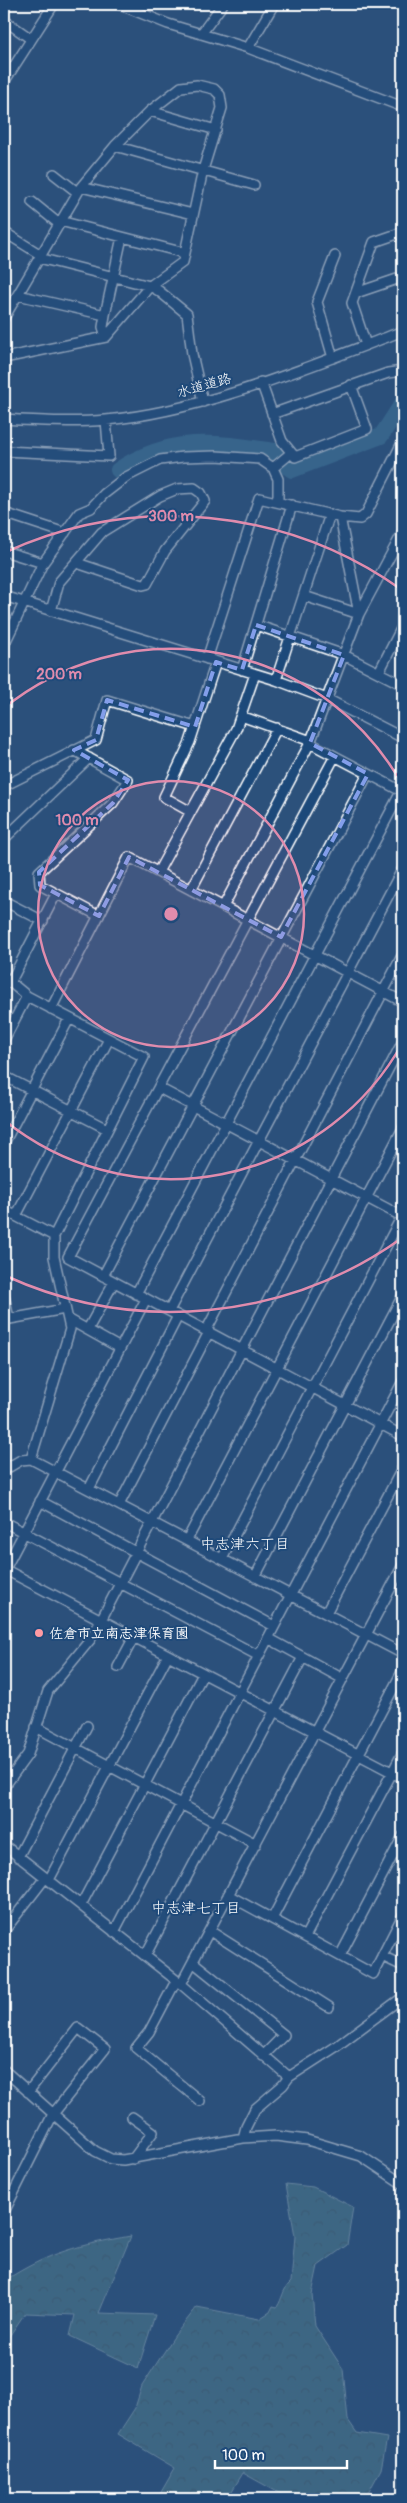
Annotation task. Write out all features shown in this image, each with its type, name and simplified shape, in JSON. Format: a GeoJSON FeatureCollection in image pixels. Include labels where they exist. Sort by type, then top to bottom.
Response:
{"type":"FeatureCollection","features":[{"type":"Feature","properties":{"kind":"street"},"geometry":{"type":"LineString","coordinates":[[4,82],[54,4]]}},
{"type":"Feature","properties":{"kind":"street"},"geometry":{"type":"LineString","coordinates":[[118,4],[134,7],[201,34],[248,48],[403,107]]}},
{"type":"Feature","properties":{"kind":"street"},"geometry":{"type":"LineString","coordinates":[[201,34],[223,4]]}},
{"type":"Feature","properties":{"kind":"street"},"geometry":{"type":"LineString","coordinates":[[248,48],[274,4]]}},
{"type":"Feature","properties":{"kind":"street"},"geometry":{"type":"LineString","coordinates":[[4,20],[31,39]]}},
{"type":"Feature","properties":{"kind":"street"},"geometry":{"type":"LineString","coordinates":[[4,318],[79,190],[116,146],[150,112],[181,87],[190,84],[214,89],[222,101],[222,108],[203,170],[183,262],[150,286],[106,337],[4,358]]}},
{"type":"Feature","properties":{"kind":"street"},"geometry":{"type":"LineString","coordinates":[[150,112],[216,130]]}},
{"type":"Feature","properties":{"kind":"street"},"geometry":{"type":"LineString","coordinates":[[116,146],[254,185]]}},
{"type":"Feature","properties":{"kind":"street"},"geometry":{"type":"LineString","coordinates":[[54,174],[79,190],[193,214]]}},
{"type":"Feature","properties":{"kind":"street"},"geometry":{"type":"LineString","coordinates":[[32,202],[59,223],[185,253]]}},
{"type":"Feature","properties":{"kind":"street"},"geometry":{"type":"LineString","coordinates":[[4,232],[40,257],[150,286],[160,291],[187,314],[192,354],[203,402]]}},
{"type":"Feature","properties":{"kind":"street"},"geometry":{"type":"LineString","coordinates":[[366,346],[352,303],[374,242],[403,232]]}},
{"type":"Feature","properties":{"kind":"street"},"geometry":{"type":"LineString","coordinates":[[106,337],[104,327],[105,315],[122,237]]}},
{"type":"Feature","properties":{"kind":"street"},"geometry":{"type":"LineString","coordinates":[[333,358],[316,302],[335,256]]}},
{"type":"Feature","properties":{"kind":"street"},"geometry":{"type":"LineString","coordinates":[[356,293],[403,277]]}},
{"type":"Feature","properties":{"kind":"street"},"geometry":{"type":"LineString","coordinates":[[18,295],[105,315]]}},
{"type":"Feature","properties":{"kind":"street","name":"水道道路"},"geometry":{"type":"LineString","coordinates":[[4,419],[106,420],[203,402],[333,358],[403,331]]}},
{"type":"Feature","properties":{"kind":"street"},"geometry":{"type":"LineString","coordinates":[[272,414],[388,373],[403,371]]}},
{"type":"Feature","properties":{"kind":"street"},"geometry":{"type":"LineString","coordinates":[[261,382],[282,441],[295,457],[367,429],[351,386]]}},
{"type":"Feature","properties":{"kind":"street"},"geometry":{"type":"LineString","coordinates":[[4,451],[109,456],[106,420]]}},
{"type":"Feature","properties":{"kind":"street"},"geometry":{"type":"LineString","coordinates":[[207,659],[259,498],[340,517],[360,519],[366,514],[403,441]]}},
{"type":"Feature","properties":{"kind":"street"},"geometry":{"type":"LineString","coordinates":[[273,468],[291,453]]}},
{"type":"Feature","properties":{"kind":"street"},"geometry":{"type":"LineString","coordinates":[[4,646],[7,626],[23,602],[43,563],[79,513],[91,508],[104,494],[126,477],[160,460],[182,456],[260,459],[273,468],[278,480],[278,501]]}},
{"type":"Feature","properties":{"kind":"street"},"geometry":{"type":"LineString","coordinates":[[51,611],[59,582],[102,532],[160,496],[177,489],[194,488],[202,493],[205,501],[165,550],[147,584],[143,585],[77,563]]}},
{"type":"Feature","properties":{"kind":"street"},"geometry":{"type":"LineString","coordinates":[[242,670],[292,505]]}},
{"type":"Feature","properties":{"kind":"street"},"geometry":{"type":"LineString","coordinates":[[4,513],[65,533]]}},
{"type":"Feature","properties":{"kind":"street"},"geometry":{"type":"LineString","coordinates":[[276,680],[330,514]]}},
{"type":"Feature","properties":{"kind":"street"},"geometry":{"type":"LineString","coordinates":[[340,517],[360,614]]}},
{"type":"Feature","properties":{"kind":"street"},"geometry":{"type":"LineString","coordinates":[[223,907],[310,742],[360,614],[403,532]]}},
{"type":"Feature","properties":{"kind":"street"},"geometry":{"type":"LineString","coordinates":[[4,551],[43,563]]}},
{"type":"Feature","properties":{"kind":"street"},"geometry":{"type":"LineString","coordinates":[[4,596],[276,680],[327,699],[403,738]]}},
{"type":"Feature","properties":{"kind":"street"},"geometry":{"type":"LineString","coordinates":[[304,596],[360,614]]}},
{"type":"Feature","properties":{"kind":"street"},"geometry":{"type":"LineString","coordinates":[[256,625],[344,654],[403,685]]}},
{"type":"Feature","properties":{"kind":"street"},"geometry":{"type":"LineString","coordinates":[[379,672],[403,625]]}},
{"type":"Feature","properties":{"kind":"street"},"geometry":{"type":"LineString","coordinates":[[191,812],[164,797],[195,727],[216,662]]}},
{"type":"Feature","properties":{"kind":"street"},"geometry":{"type":"LineString","coordinates":[[158,872],[241,716],[255,674]]}},
{"type":"Feature","properties":{"kind":"street"},"geometry":{"type":"LineString","coordinates":[[4,786],[96,740],[107,700],[195,727]]}},
{"type":"Feature","properties":{"kind":"street"},"geometry":{"type":"LineString","coordinates":[[136,1294],[403,790],[368,774],[310,742],[241,716]]}},
{"type":"Feature","properties":{"kind":"street"},"geometry":{"type":"LineString","coordinates":[[191,890],[277,728]]}},
{"type":"Feature","properties":{"kind":"street"},"geometry":{"type":"LineString","coordinates":[[74,750],[128,780],[113,803],[39,872],[40,886],[99,916]]}},
{"type":"Feature","properties":{"kind":"street"},"geometry":{"type":"LineString","coordinates":[[334,756],[68,1257],[403,1436]]}},
{"type":"Feature","properties":{"kind":"street"},"geometry":{"type":"LineString","coordinates":[[4,838],[89,758]]}},
{"type":"Feature","properties":{"kind":"street"},"geometry":{"type":"LineString","coordinates":[[103,1276],[368,774]]}},
{"type":"Feature","properties":{"kind":"street"},"geometry":{"type":"LineString","coordinates":[[51,1009],[129,857],[403,1002]]}},
{"type":"Feature","properties":{"kind":"street"},"geometry":{"type":"LineString","coordinates":[[169,1311],[403,868]]}},
{"type":"Feature","properties":{"kind":"street"},"geometry":{"type":"LineString","coordinates":[[31,1459],[70,1329],[54,1257],[54,1236],[144,1058],[27,996],[7,980],[43,921],[56,894]]}},
{"type":"Feature","properties":{"kind":"street"},"geometry":{"type":"LineString","coordinates":[[4,901],[43,921]]}},
{"type":"Feature","properties":{"kind":"street"},"geometry":{"type":"LineString","coordinates":[[119,1505],[403,954]]}},
{"type":"Feature","properties":{"kind":"street"},"geometry":{"type":"LineString","coordinates":[[4,1040],[27,996]]}},
{"type":"Feature","properties":{"kind":"street"},"geometry":{"type":"LineString","coordinates":[[4,1143],[69,1019]]}},
{"type":"Feature","properties":{"kind":"street"},"geometry":{"type":"LineString","coordinates":[[16,1216],[109,1039]]}},
{"type":"Feature","properties":{"kind":"street"},"geometry":{"type":"LineString","coordinates":[[4,1787],[28,1754],[48,1691],[90,1640],[101,1620],[403,1041]]}},
{"type":"Feature","properties":{"kind":"street"},"geometry":{"type":"LineString","coordinates":[[4,1076],[107,1129]]}},
{"type":"Feature","properties":{"kind":"street"},"geometry":{"type":"LineString","coordinates":[[159,1088],[331,1179],[403,1214],[222,1559]]}},
{"type":"Feature","properties":{"kind":"street"},"geometry":{"type":"LineString","coordinates":[[187,1540],[368,1198],[403,1128]]}},
{"type":"Feature","properties":{"kind":"street"},"geometry":{"type":"LineString","coordinates":[[4,1210],[54,1236]]}},
{"type":"Feature","properties":{"kind":"street"},"geometry":{"type":"LineString","coordinates":[[88,1330],[114,1282]]}},
{"type":"Feature","properties":{"kind":"street"},"geometry":{"type":"LineString","coordinates":[[4,1294],[6,1319],[65,1309]]}},
{"type":"Feature","properties":{"kind":"street"},"geometry":{"type":"LineString","coordinates":[[255,1577],[403,1295]]}},
{"type":"Feature","properties":{"kind":"street"},"geometry":{"type":"LineString","coordinates":[[146,1298],[4,1569],[403,1778]]}},
{"type":"Feature","properties":{"kind":"street"},"geometry":{"type":"LineString","coordinates":[[89,1489],[178,1316]]}},
{"type":"Feature","properties":{"kind":"street"},"geometry":{"type":"LineString","coordinates":[[68,1319],[120,1348]]}},
{"type":"Feature","properties":{"kind":"street"},"geometry":{"type":"LineString","coordinates":[[114,1932],[403,1381]]}},
{"type":"Feature","properties":{"kind":"street"},"geometry":{"type":"LineString","coordinates":[[4,1470],[21,1460],[31,1459],[403,1654]]}},
{"type":"Feature","properties":{"kind":"street"},"geometry":{"type":"LineString","coordinates":[[326,1614],[403,1467]]}},
{"type":"Feature","properties":{"kind":"street"},"geometry":{"type":"LineString","coordinates":[[40,1501],[274,1626]]}},
{"type":"Feature","properties":{"kind":"street"},"geometry":{"type":"LineString","coordinates":[[4,1522],[259,1656]]}},
{"type":"Feature","properties":{"kind":"street"},"geometry":{"type":"LineString","coordinates":[[200,2101],[136,2048],[149,2032],[193,1962],[403,1566]]}},
{"type":"Feature","properties":{"kind":"street"},"geometry":{"type":"LineString","coordinates":[[118,1667],[134,1638]]}},
{"type":"Feature","properties":{"kind":"street"},"geometry":{"type":"LineString","coordinates":[[268,1638],[343,1679]]}},
{"type":"Feature","properties":{"kind":"street"},"geometry":{"type":"LineString","coordinates":[[4,1931],[47,1879],[168,1655]]}},
{"type":"Feature","properties":{"kind":"street"},"geometry":{"type":"LineString","coordinates":[[145,1956],[303,1657]]}},
{"type":"Feature","properties":{"kind":"street"},"geometry":{"type":"LineString","coordinates":[[272,1919],[403,1670]]}},
{"type":"Feature","properties":{"kind":"street"},"geometry":{"type":"LineString","coordinates":[[80,1906],[203,1674]]}},
{"type":"Feature","properties":{"kind":"street"},"geometry":{"type":"LineString","coordinates":[[18,1856],[87,1726]]}},
{"type":"Feature","properties":{"kind":"street"},"geometry":{"type":"LineString","coordinates":[[36,1727],[256,1844]]}},
{"type":"Feature","properties":{"kind":"street"},"geometry":{"type":"LineString","coordinates":[[305,1937],[403,1752]]}},
{"type":"Feature","properties":{"kind":"street"},"geometry":{"type":"LineString","coordinates":[[340,1956],[403,1836]]}},
{"type":"Feature","properties":{"kind":"street"},"geometry":{"type":"LineString","coordinates":[[4,1845],[179,1982],[289,2077]]}},
{"type":"Feature","properties":{"kind":"street"},"geometry":{"type":"LineString","coordinates":[[228,1895],[373,1974],[403,1915]]}},
{"type":"Feature","properties":{"kind":"street"},"geometry":{"type":"LineString","coordinates":[[210,1931],[329,2007]]}},
{"type":"Feature","properties":{"kind":"street"},"geometry":{"type":"LineString","coordinates":[[382,1956],[403,1966]]}},
{"type":"Feature","properties":{"kind":"street"},"geometry":{"type":"LineString","coordinates":[[193,1962],[284,2035],[263,2056]]}},
{"type":"Feature","properties":{"kind":"street"},"geometry":{"type":"LineString","coordinates":[[243,2138],[255,2109],[283,2085],[289,2077],[337,2046],[403,1996]]}},
{"type":"Feature","properties":{"kind":"street"},"geometry":{"type":"LineString","coordinates":[[4,2212],[53,2114],[105,2049],[78,2028],[28,2092]]}},
{"type":"Feature","properties":{"kind":"street"},"geometry":{"type":"LineString","coordinates":[[4,2070],[95,2151],[111,2159],[123,2160],[243,2138],[276,2136],[307,2140],[361,2156],[403,2184]]}},
{"type":"Feature","properties":{"kind":"street"},"geometry":{"type":"LineString","coordinates":[[132,2117],[153,2132],[133,2158]]}},
{"type":"Feature","properties":{"kind":"highlighted area"},"geometry":{"type":"Polygon","coordinates":[[[256,625],[344,655],[310,743],[368,774],[281,937],[129,857],[99,916],[40,885],[39,872],[113,803],[128,780],[74,750],[96,740],[107,700],[195,727],[216,662],[242,670],[256,625]]]}},
{"type":"Feature","properties":{"kind":"green space"},"geometry":{"type":"Polygon","coordinates":[[[286,2184],[313,2187],[353,2207],[347,2245],[318,2266],[312,2294],[315,2326],[343,2369],[348,2420],[357,2433],[387,2438],[381,2469],[365,2499],[290,2499],[243,2473],[227,2499],[157,2499],[175,2468],[118,2434],[135,2408],[142,2386],[175,2335],[197,2307],[259,2319],[270,2312],[273,2306],[277,2307],[291,2282],[295,2236],[286,2184]]]}},
{"type":"Feature","properties":{"kind":"green space"},"geometry":{"type":"Polygon","coordinates":[[[131,2236],[99,2313],[155,2315],[138,2368],[70,2336],[75,2315],[25,2313],[4,2344],[4,2281],[50,2256],[96,2243],[131,2236]]]}},
{"type":"Feature","properties":{"kind":"waterway"},"geometry":{"type":"LineString","coordinates":[[118,470],[155,451],[193,444],[233,445],[274,451],[284,465],[292,470],[381,436],[403,402]]}},
{"type":"Feature","properties":{"kind":"place","name":"佐倉市立南志津保育園"},"geometry":{"type":"Point","coordinates":[39,1633]}},
{"type":"Feature","properties":{"kind":"district","name":"中志津六丁目"},"geometry":{"type":"Point","coordinates":[245,1544]}},
{"type":"Feature","properties":{"kind":"district","name":"中志津七丁目"},"geometry":{"type":"Point","coordinates":[196,1908]}}]}
